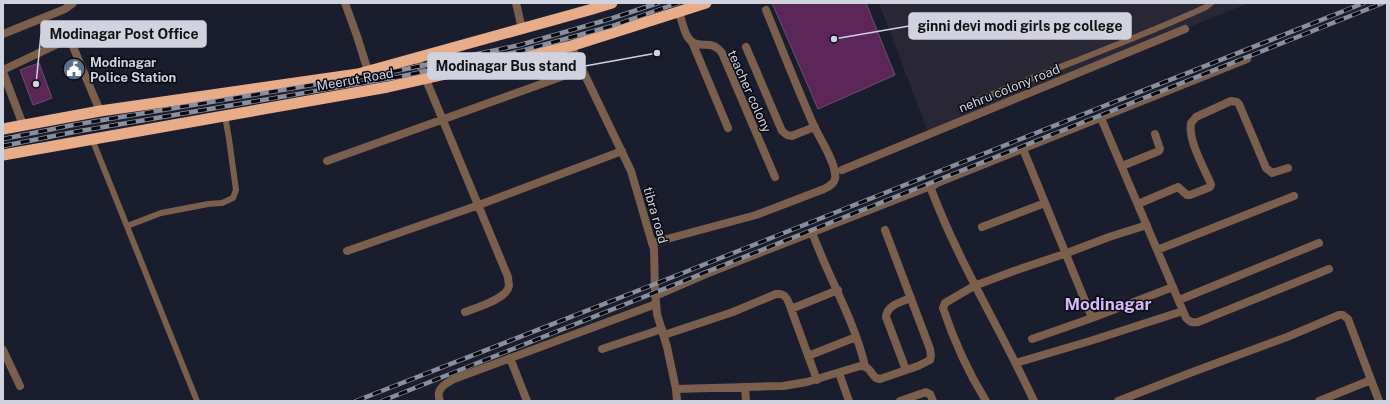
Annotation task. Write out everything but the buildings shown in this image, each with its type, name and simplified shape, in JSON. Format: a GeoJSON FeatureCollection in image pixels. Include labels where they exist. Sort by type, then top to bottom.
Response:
{"type":"FeatureCollection","features":[{"type":"Feature","properties":{"kind":"highway","name":"Meerut Road"},"geometry":{"type":"LineString","coordinates":[[3,129],[100,111],[358,74],[522,29],[588,7],[612,3]]}},
{"type":"Feature","properties":{"kind":"highway","name":"Meerut Road"},"geometry":{"type":"LineString","coordinates":[[3,155],[426,79],[572,46],[706,3]]}},
{"type":"Feature","properties":{"kind":"street"},"geometry":{"type":"LineString","coordinates":[[3,34],[65,9],[73,3]]}},
{"type":"Feature","properties":{"kind":"street"},"geometry":{"type":"LineString","coordinates":[[345,3],[368,71]]}},
{"type":"Feature","properties":{"kind":"street"},"geometry":{"type":"LineString","coordinates":[[516,3],[522,29]]}},
{"type":"Feature","properties":{"kind":"street"},"geometry":{"type":"LineString","coordinates":[[652,242],[756,215],[831,185],[835,181],[836,175],[834,167],[815,127],[766,10]]}},
{"type":"Feature","properties":{"kind":"street"},"geometry":{"type":"LineString","coordinates":[[679,12],[686,33],[692,42],[728,128]]}},
{"type":"Feature","properties":{"kind":"street","name":"nehru colony road"},"geometry":{"type":"LineString","coordinates":[[842,170],[1185,29]]}},
{"type":"Feature","properties":{"kind":"street"},"geometry":{"type":"LineString","coordinates":[[23,125],[3,71],[58,44],[68,41],[72,44],[100,111]]}},
{"type":"Feature","properties":{"kind":"street","name":"teacher colony"},"geometry":{"type":"LineString","coordinates":[[692,42],[696,44],[713,45],[722,53],[775,177]]}},
{"type":"Feature","properties":{"kind":"street","name":"tibra road"},"geometry":{"type":"LineString","coordinates":[[572,46],[631,171],[654,249],[657,314],[663,332],[676,389],[677,401]]}},
{"type":"Feature","properties":{"kind":"street"},"geometry":{"type":"LineString","coordinates":[[746,47],[782,131],[786,135],[792,136],[815,127]]}},
{"type":"Feature","properties":{"kind":"street"},"geometry":{"type":"LineString","coordinates":[[416,58],[508,277],[509,286],[506,292],[499,298],[465,312]]}},
{"type":"Feature","properties":{"kind":"street"},"geometry":{"type":"LineString","coordinates":[[440,401],[438,397],[439,391],[444,385],[454,379],[656,300],[706,274],[926,187],[930,188],[937,182],[1247,59]]}},
{"type":"Feature","properties":{"kind":"street"},"geometry":{"type":"LineString","coordinates":[[327,162],[406,132],[583,69]]}},
{"type":"Feature","properties":{"kind":"street"},"geometry":{"type":"LineString","coordinates":[[1138,204],[1178,187],[1187,195],[1210,187],[1210,182],[1195,148],[1190,132],[1191,122],[1196,117],[1232,101],[1239,104],[1266,168],[1272,173],[1288,168]]}},
{"type":"Feature","properties":{"kind":"street"},"geometry":{"type":"LineString","coordinates":[[1101,118],[1183,311],[1190,322],[1198,322],[1329,269]]}},
{"type":"Feature","properties":{"kind":"street"},"geometry":{"type":"LineString","coordinates":[[1122,166],[1159,151],[1160,149],[1155,134]]}},
{"type":"Feature","properties":{"kind":"street"},"geometry":{"type":"LineString","coordinates":[[1023,149],[1067,253],[1092,318]]}},
{"type":"Feature","properties":{"kind":"street"},"geometry":{"type":"LineString","coordinates":[[347,251],[479,205],[622,151]]}},
{"type":"Feature","properties":{"kind":"street"},"geometry":{"type":"LineString","coordinates":[[930,188],[974,286],[1016,362],[1034,401]]}},
{"type":"Feature","properties":{"kind":"street"},"geometry":{"type":"LineString","coordinates":[[1158,250],[1294,196]]}},
{"type":"Feature","properties":{"kind":"street"},"geometry":{"type":"LineString","coordinates":[[982,227],[1045,202]]}},
{"type":"Feature","properties":{"kind":"street"},"geometry":{"type":"LineString","coordinates":[[986,401],[976,385],[957,346],[943,308],[945,302],[974,286],[1109,237],[1147,225]]}},
{"type":"Feature","properties":{"kind":"street"},"geometry":{"type":"LineString","coordinates":[[812,232],[838,290],[856,337],[865,366],[876,378],[880,379],[925,363],[930,360],[931,356],[930,348],[885,230]]}},
{"type":"Feature","properties":{"kind":"street"},"geometry":{"type":"LineString","coordinates":[[1179,300],[1319,243]]}},
{"type":"Feature","properties":{"kind":"street"},"geometry":{"type":"LineString","coordinates":[[1032,339],[1174,287]]}},
{"type":"Feature","properties":{"kind":"street"},"geometry":{"type":"LineString","coordinates":[[791,309],[838,290]]}},
{"type":"Feature","properties":{"kind":"street"},"geometry":{"type":"LineString","coordinates":[[602,349],[733,312],[776,294],[781,294],[786,297],[817,380]]}},
{"type":"Feature","properties":{"kind":"street"},"geometry":{"type":"LineString","coordinates":[[906,370],[886,317],[886,311],[890,307],[910,298]]}},
{"type":"Feature","properties":{"kind":"street"},"geometry":{"type":"LineString","coordinates":[[1016,362],[1090,341],[1183,311]]}},
{"type":"Feature","properties":{"kind":"street"},"geometry":{"type":"LineString","coordinates":[[1118,401],[1127,399],[1190,373],[1287,338],[1339,315],[1343,315],[1348,319],[1379,401]]}},
{"type":"Feature","properties":{"kind":"street"},"geometry":{"type":"LineString","coordinates":[[808,356],[856,337]]}},
{"type":"Feature","properties":{"kind":"street"},"geometry":{"type":"LineString","coordinates":[[3,350],[20,386]]}},
{"type":"Feature","properties":{"kind":"street"},"geometry":{"type":"LineString","coordinates":[[510,358],[527,401]]}},
{"type":"Feature","properties":{"kind":"street"},"geometry":{"type":"LineString","coordinates":[[676,389],[783,386],[817,380],[865,366]]}},
{"type":"Feature","properties":{"kind":"street"},"geometry":{"type":"LineString","coordinates":[[839,373],[848,401]]}},
{"type":"Feature","properties":{"kind":"street"},"geometry":{"type":"LineString","coordinates":[[1319,401],[1371,380]]}},
{"type":"Feature","properties":{"kind":"street"},"geometry":{"type":"LineString","coordinates":[[745,387],[746,401]]}},
{"type":"Feature","properties":{"kind":"street"},"geometry":{"type":"LineString","coordinates":[[900,401],[926,392],[930,394],[933,401]]}},
{"type":"Feature","properties":{"kind":"lane"},"geometry":{"type":"LineString","coordinates":[[974,102],[1033,77],[1170,24],[1206,7],[1211,3]]}},
{"type":"Feature","properties":{"kind":"lane"},"geometry":{"type":"LineString","coordinates":[[127,226],[161,213],[222,202],[233,198],[236,190],[230,139],[224,116]]}},
{"type":"Feature","properties":{"kind":"lane"},"geometry":{"type":"LineString","coordinates":[[92,139],[197,401]]}},
{"type":"Feature","properties":{"kind":"shaded area"},"geometry":{"type":"Polygon","coordinates":[[[879,3],[1249,3],[928,132],[879,3]]]}},
{"type":"Feature","properties":{"kind":"railway"},"geometry":{"type":"LineString","coordinates":[[3,139],[73,125],[396,71],[520,45],[610,19],[658,3]]}},
{"type":"Feature","properties":{"kind":"railway"},"geometry":{"type":"LineString","coordinates":[[3,146],[74,132],[398,77],[521,51],[612,26],[678,3]]}},
{"type":"Feature","properties":{"kind":"railway"},"geometry":{"type":"LineString","coordinates":[[356,401],[1364,3]]}},
{"type":"Feature","properties":{"kind":"railway"},"geometry":{"type":"LineString","coordinates":[[382,401],[1383,3]]}},
{"type":"Feature","properties":{"kind":"place","name":"ginni devi modi girls pg college"},"geometry":{"type":"Point","coordinates":[834,39]}},
{"type":"Feature","properties":{"kind":"place","name":"Modinagar Bus stand"},"geometry":{"type":"Point","coordinates":[657,53]}},
{"type":"Feature","properties":{"kind":"place","name":"Modinagar Police Station"},"geometry":{"type":"Point","coordinates":[74,69]}},
{"type":"Feature","properties":{"kind":"place","name":"Modinagar Post Office"},"geometry":{"type":"Point","coordinates":[36,84]}},
{"type":"Feature","properties":{"kind":"district","name":"Modinagar"},"geometry":{"type":"Point","coordinates":[1108,304]}}]}
